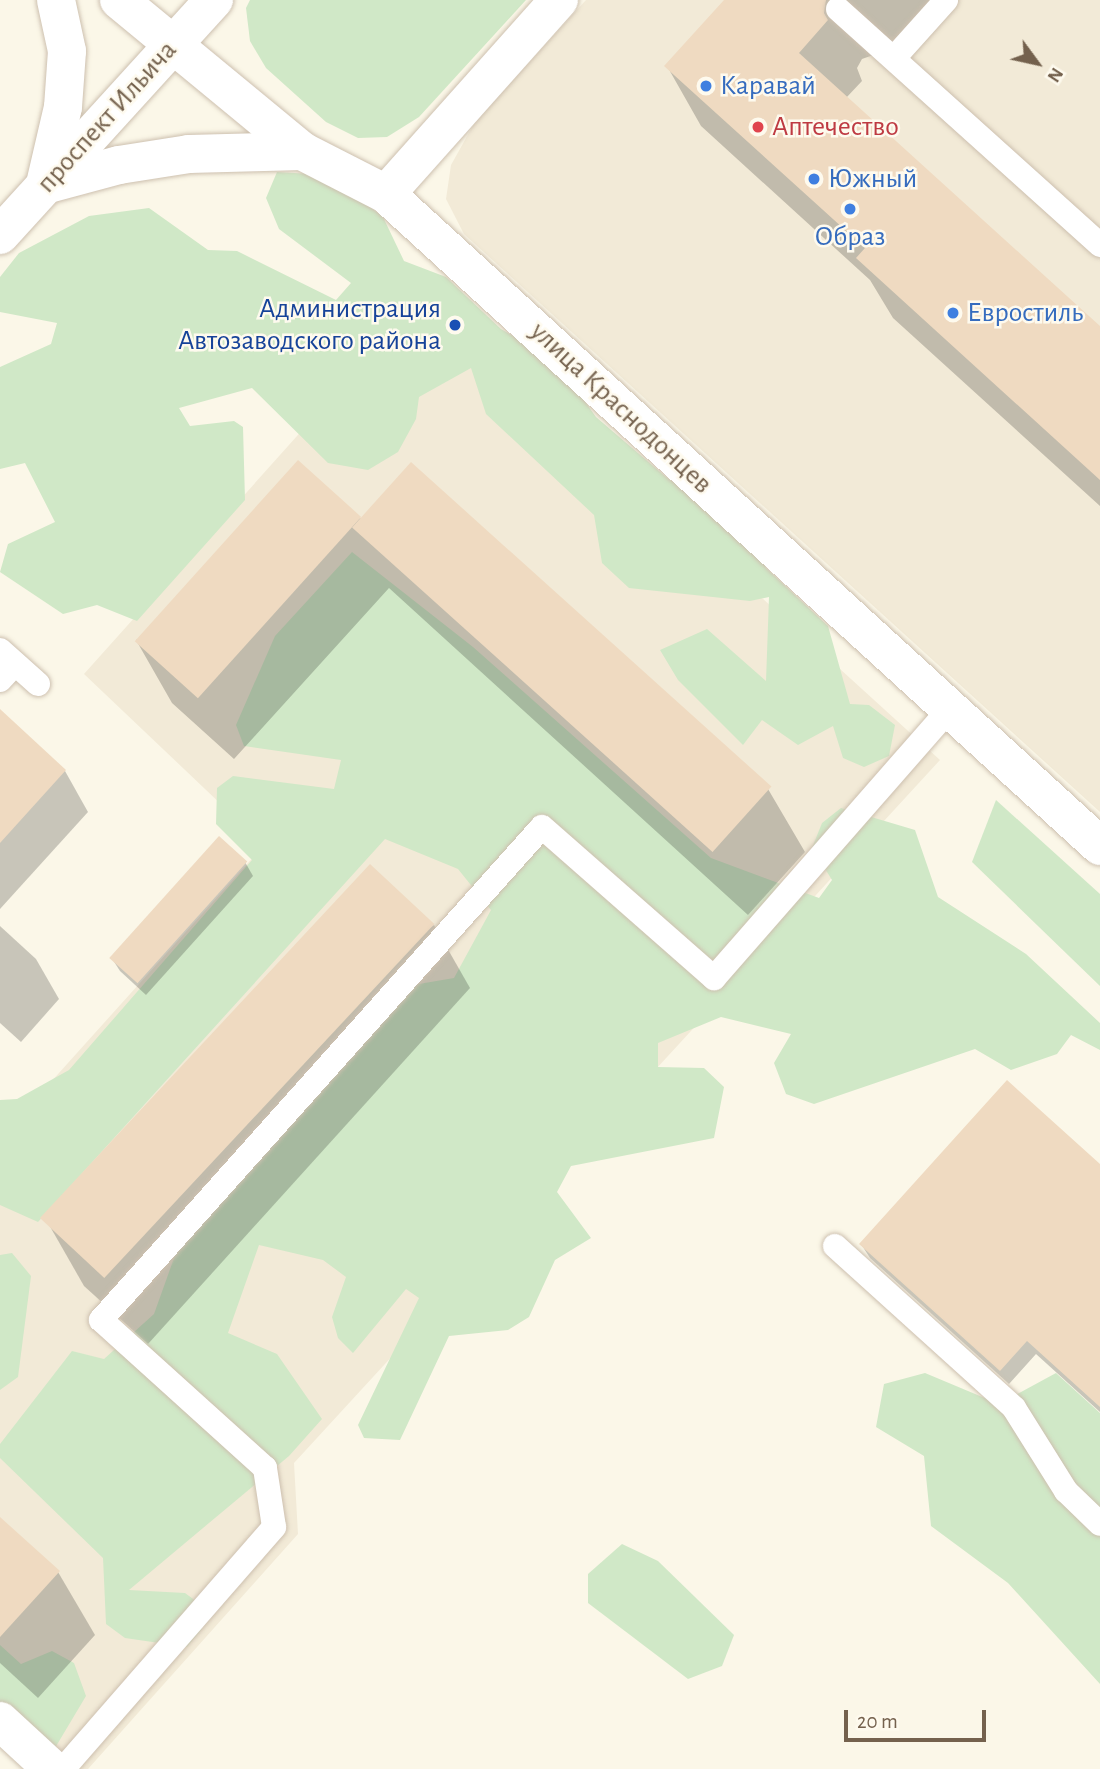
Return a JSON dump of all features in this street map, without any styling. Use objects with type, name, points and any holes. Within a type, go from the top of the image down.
[{"type":"main road","points":[[56,0],[68,51],[63,107],[45,185],[119,165],[189,154],[302,150]]},
{"type":"main road","name":"улица Краснодонцев","points":[[119,0],[302,150],[386,194],[1100,846]]},
{"type":"main road","name":"проспект Ильича","points":[[0,235],[214,0]]},
{"type":"main road","points":[[386,194],[559,0]]},
{"type":"main road","points":[[0,1721],[52,1769]]},
{"type":"lane","points":[[894,58],[946,0]]},
{"type":"lane","points":[[838,9],[1100,246]]},
{"type":"lane","points":[[5,665],[38,684]]},
{"type":"lane","points":[[63,1769],[274,1527],[265,1468],[101,1320],[541,827],[715,978],[949,710]]},
{"type":"lane","points":[[835,1246],[1014,1408],[1066,1491],[1100,1524]]},
{"type":"shaded area","points":[[586,0],[1100,0],[1100,812],[464,234],[446,199],[451,165],[475,122]]},
{"type":"shaded area","points":[[426,292],[940,760],[294,1463],[298,1534],[88,1769],[36,1769],[0,1736],[0,1129],[5,1133],[264,845],[84,674]]},
{"type":"green space","points":[[250,0],[526,0],[419,117],[387,137],[358,138],[326,122],[266,68],[250,41],[246,8]]},
{"type":"green space","points":[[277,172],[329,175],[383,217],[404,261],[446,277],[501,329],[556,361],[596,417],[666,477],[752,536],[766,568],[828,626],[850,704],[869,705],[895,725],[889,756],[864,767],[843,758],[833,726],[798,745],[762,720],[743,745],[678,680],[660,650],[707,629],[766,681],[769,597],[750,601],[629,588],[602,563],[594,515],[486,414],[471,368],[419,397],[416,419],[398,452],[368,470],[328,463],[252,388],[179,408],[190,426],[234,421],[243,427],[245,500],[137,621],[97,605],[63,614],[0,572],[8,544],[55,522],[25,463],[0,469],[0,367],[51,344],[57,323],[0,312],[0,277],[19,253],[89,216],[149,208],[208,250],[237,251],[336,300],[351,283],[279,229],[266,198]]},
{"type":"green space","points":[[352,552],[473,647],[711,858],[819,898],[832,880],[812,848],[822,823],[841,808],[915,830],[938,897],[1026,954],[1100,1023],[1100,1050],[1071,1035],[1057,1054],[1011,1070],[975,1049],[814,1104],[786,1094],[774,1063],[791,1034],[721,1017],[658,1043],[658,1067],[704,1068],[724,1087],[714,1138],[571,1166],[557,1192],[591,1238],[555,1260],[529,1317],[508,1330],[449,1336],[400,1440],[364,1438],[358,1425],[419,1298],[406,1289],[353,1353],[338,1338],[332,1317],[346,1277],[323,1260],[259,1245],[228,1333],[277,1354],[322,1419],[289,1456],[129,1590],[185,1593],[200,1604],[202,1629],[187,1647],[125,1638],[106,1624],[103,1558],[0,1458],[0,1444],[72,1351],[104,1359],[154,1314],[178,1247],[413,985],[454,978],[491,910],[458,869],[385,839],[38,1222],[0,1205],[0,1100],[17,1099],[69,1070],[252,860],[216,824],[217,788],[233,776],[334,789],[341,760],[244,746],[236,725],[275,636]]},
{"type":"green space","points":[[996,800],[1100,894],[1100,986],[972,862]]},
{"type":"green space","points":[[12,1253],[31,1276],[18,1377],[0,1390],[0,1255]]},
{"type":"green space","points":[[925,1373],[999,1404],[1056,1373],[1100,1413],[1100,1684],[1008,1583],[931,1526],[924,1456],[876,1427],[884,1384]]},
{"type":"green space","points":[[622,1544],[658,1561],[734,1635],[722,1666],[688,1679],[588,1603],[588,1574]]},
{"type":"green space","points":[[0,1645],[21,1664],[52,1651],[74,1663],[86,1696],[55,1748],[0,1717]]},
{"type":"building","points":[[724,0],[826,0],[824,13],[828,20],[799,53],[1100,326],[1100,480],[856,258],[865,248],[664,66]]},
{"type":"building","points":[[298,460],[361,517],[198,698],[135,641]]},
{"type":"building","points":[[411,462],[771,787],[713,852],[352,527]]},
{"type":"building","points":[[0,709],[66,770],[0,843]]},
{"type":"building","points":[[219,836],[247,861],[138,983],[109,958]]},
{"type":"building","points":[[370,864],[434,924],[104,1278],[40,1218]]},
{"type":"building","points":[[1007,1080],[1100,1164],[1100,1407],[1027,1341],[1000,1371],[859,1244]]},
{"type":"building","points":[[0,1517],[60,1571],[0,1637]]},
{"type":"place","name":"Каравай","points":[[706,86]]},
{"type":"place","name":"Аптечество","points":[[758,127]]},
{"type":"place","name":"Южный","points":[[814,179]]},
{"type":"place","name":"Образ","points":[[850,209]]},
{"type":"place","name":"Евростиль","points":[[953,313]]},
{"type":"place","name":"Администрация Автозаводского района","points":[[455,325]]}]
